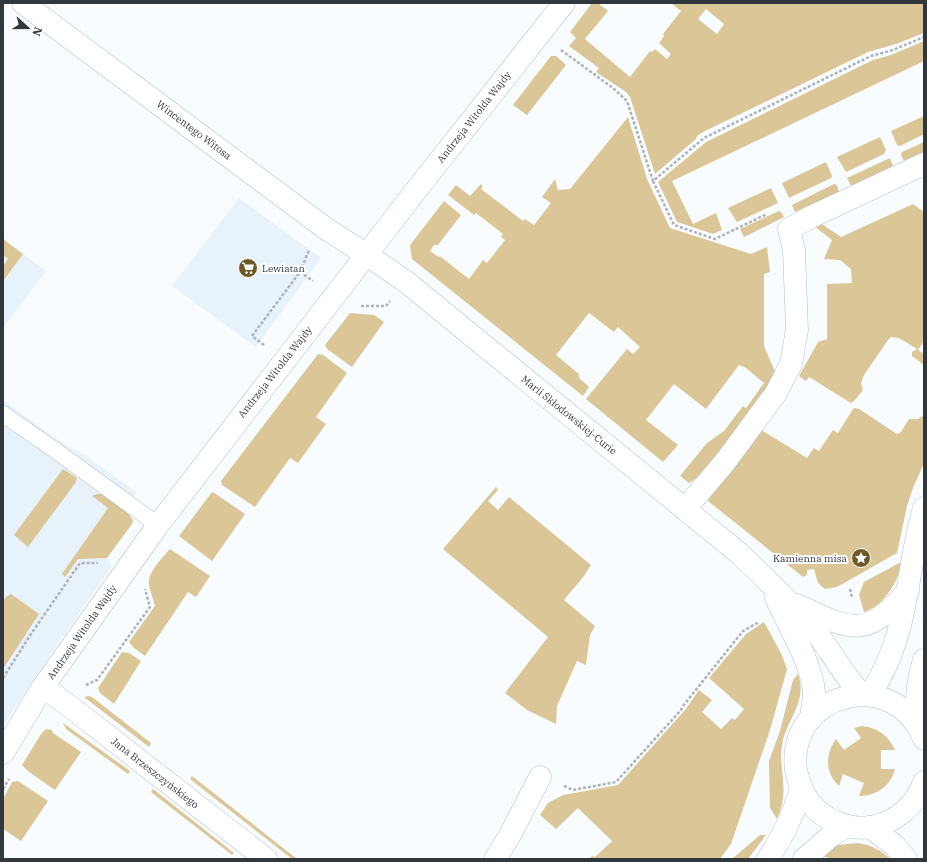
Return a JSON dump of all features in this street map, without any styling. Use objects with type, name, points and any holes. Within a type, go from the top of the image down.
[{"type":"street","name":"Wincentego Witosa","points":[[23,3],[325,228],[366,255]]},
{"type":"street","name":"Andrzeja Witolda Wajdy","points":[[3,753],[43,687],[158,525],[366,255],[564,3]]},
{"type":"street","points":[[685,509],[725,462],[767,406],[776,393],[791,364],[797,330],[794,250],[789,229],[813,216],[924,164]]},
{"type":"street","name":"Marii Skłodowskiej-Curie","points":[[366,255],[405,281],[740,554],[811,626],[830,650],[851,683],[866,695]]},
{"type":"street","points":[[866,695],[885,670],[902,622],[920,522],[924,508]]},
{"type":"street","name":"Marii Skłodowskiej-Curie","points":[[767,581],[805,660],[812,679],[814,691],[811,720]]},
{"type":"street","points":[[786,600],[836,622],[851,626],[860,626],[874,621],[886,614],[908,591]]},
{"type":"street","points":[[922,734],[917,697],[918,684],[924,660]]},
{"type":"street","name":"Jana Brzeszczyńskiego","points":[[43,687],[266,859]]},
{"type":"street","points":[[922,734],[911,717],[901,708],[889,701],[866,695],[848,697],[834,701],[821,709],[811,720],[800,738],[796,752],[797,773],[801,787],[810,803],[819,812],[835,822],[847,826],[870,827],[884,823],[898,816],[910,806],[922,788]]},
{"type":"street","points":[[495,859],[510,835],[540,777]]},
{"type":"street","points":[[768,859],[783,836],[791,820],[801,787]]},
{"type":"street","points":[[922,788],[924,818]]},
{"type":"street","points":[[804,859],[832,835],[847,826]]},
{"type":"street","points":[[870,827],[894,845],[906,859]]},
{"type":"lane","points":[[3,414],[158,525]]},
{"type":"path","points":[[653,181],[704,138],[871,56],[893,50],[924,37]]},
{"type":"path","points":[[559,49],[613,88],[627,101],[653,181],[674,225],[715,239],[773,211]]},
{"type":"path","points":[[355,306],[386,306],[395,295]]},
{"type":"path","points":[[85,686],[97,680],[150,607],[145,586]]},
{"type":"path","points":[[540,777],[573,790],[616,782],[681,710],[743,632],[751,628]]},
{"type":"shaded area","points":[[592,3],[598,3],[608,11],[585,39],[630,77],[650,51],[652,52],[655,49],[667,59],[671,54],[659,43],[664,36],[663,34],[681,11],[671,3],[924,3],[924,33],[896,44],[868,52],[703,132],[655,174],[630,97],[626,92],[596,72],[599,68],[569,46],[576,38],[570,32]],"holes":[[[706,9],[724,24],[717,34],[698,19]]]},
{"type":"shaded area","points":[[924,41],[924,61],[672,181],[693,224],[716,213],[722,230],[713,234],[677,222],[658,182],[706,142],[873,60],[891,55]]},
{"type":"shaded area","points":[[551,56],[556,56],[566,65],[527,115],[513,105]]},
{"type":"shaded area","points":[[924,116],[924,134],[900,146],[897,145],[891,131]]},
{"type":"shaded area","points":[[628,117],[647,179],[670,228],[751,254],[767,247],[770,272],[764,274],[764,346],[776,374],[738,431],[699,477],[689,483],[680,476],[707,443],[724,431],[743,406],[746,408],[764,383],[746,368],[739,365],[706,409],[674,384],[646,420],[678,445],[663,462],[586,399],[627,349],[633,354],[640,347],[618,327],[614,332],[589,313],[556,355],[579,374],[579,378],[589,387],[583,396],[412,259],[410,245],[444,201],[461,215],[438,245],[434,245],[430,251],[441,257],[469,279],[483,260],[487,263],[505,240],[501,237],[503,234],[476,213],[474,215],[448,195],[456,185],[470,196],[481,184],[483,186],[481,189],[523,221],[525,219],[534,225],[551,203],[542,197],[555,179],[558,190],[570,189]]},
{"type":"shaded area","points":[[880,137],[886,150],[884,154],[846,172],[837,157]]},
{"type":"shaded area","points":[[924,142],[924,152],[904,161],[901,155],[902,152]]},
{"type":"shaded area","points":[[890,158],[893,166],[851,186],[847,178]]},
{"type":"shaded area","points":[[826,162],[832,176],[831,178],[789,198],[782,183]]},
{"type":"shaded area","points":[[834,184],[837,185],[839,192],[795,212],[792,205]]},
{"type":"shaded area","points":[[771,188],[778,203],[737,222],[728,208]]},
{"type":"shaded area","points":[[239,198],[321,258],[256,347],[172,286]]},
{"type":"shaded area","points":[[913,204],[924,212],[924,341],[918,350],[924,354],[924,365],[912,356],[912,352],[917,349],[899,338],[891,337],[864,375],[861,383],[863,390],[851,403],[809,377],[806,381],[799,376],[818,342],[827,339],[827,284],[852,283],[851,269],[840,260],[824,259],[832,240],[814,226],[819,222],[841,237]]},
{"type":"shaded area","points":[[779,211],[784,217],[744,237],[740,229]]},
{"type":"shaded area","points":[[3,239],[46,271],[3,328]]},
{"type":"shaded area","points":[[3,239],[23,254],[3,281],[3,266],[8,259],[3,255]]},
{"type":"shaded area","points":[[350,313],[374,315],[384,322],[352,367],[327,349],[325,345]]},
{"type":"shaded area","points":[[318,354],[323,355],[347,373],[316,417],[326,424],[298,463],[290,458],[255,507],[222,485],[221,481]]},
{"type":"shaded area","points":[[3,400],[58,440],[89,458],[136,492],[107,558],[112,566],[56,646],[3,726]]},
{"type":"shaded area","points":[[855,408],[859,409],[897,434],[901,432],[909,419],[918,419],[924,415],[924,463],[907,506],[897,553],[837,587],[825,589],[818,583],[814,569],[807,570],[807,575],[803,577],[708,501],[761,430],[807,458],[814,448],[819,451],[833,430],[838,433]]},
{"type":"shaded area","points":[[63,469],[77,478],[76,482],[28,547],[14,535]]},
{"type":"shaded area","points":[[496,487],[498,490],[488,501],[498,510],[509,497],[591,565],[564,600],[595,626],[590,635],[586,665],[577,661],[557,706],[556,724],[527,710],[505,693],[548,637],[443,549]]},
{"type":"shaded area","points":[[212,492],[245,514],[212,561],[179,536]]},
{"type":"shaded area","points":[[102,494],[127,512],[133,520],[132,524],[107,558],[78,559],[65,577],[62,574],[108,508],[92,496]]},
{"type":"shaded area","points":[[170,549],[210,576],[196,597],[188,592],[145,656],[129,642],[155,606],[149,584],[150,575],[156,565]]},
{"type":"shaded area","points":[[903,561],[898,576],[890,591],[872,609],[864,612],[859,595],[864,582]]},
{"type":"shaded area","points":[[11,594],[39,614],[3,669],[3,601]]},
{"type":"shaded area","points":[[764,622],[781,653],[787,669],[770,730],[731,844],[720,859],[589,859],[592,856],[595,857],[612,841],[578,808],[556,829],[540,815],[548,803],[563,795],[618,785],[685,710],[699,690],[712,700],[702,712],[721,729],[732,718],[735,720],[744,709],[709,678],[746,634]]},
{"type":"shaded area","points":[[122,652],[129,653],[141,661],[114,704],[100,693],[98,688]]},
{"type":"shaded area","points":[[798,674],[800,694],[782,745],[781,758],[783,798],[777,819],[770,808],[769,761],[780,731],[793,680]]},
{"type":"shaded area","points":[[89,696],[151,743],[149,747],[84,697]]},
{"type":"shaded area","points":[[63,723],[130,771],[128,774],[66,729]]},
{"type":"shaded area","points":[[862,726],[873,728],[886,736],[895,750],[881,750],[881,769],[895,769],[890,780],[882,789],[865,796],[859,796],[864,783],[843,774],[839,786],[831,775],[828,757],[832,745],[836,739],[844,750],[861,738],[854,728]]},
{"type":"shaded area","points":[[46,729],[52,730],[53,733],[81,752],[55,790],[29,772],[22,765],[41,734]]},
{"type":"shaded area","points":[[192,776],[297,859],[292,859],[190,779]]},
{"type":"shaded area","points":[[18,781],[48,801],[21,841],[3,829],[3,799],[12,782]]},
{"type":"shaded area","points":[[153,789],[234,853],[232,855],[151,792]]},
{"type":"shaded area","points":[[760,835],[766,835],[748,859],[732,859]]},
{"type":"shaded area","points":[[858,843],[876,848],[890,859],[833,859],[822,856],[838,845]]},
{"type":"place","name":"Lewiatan","points":[[248,268]]},
{"type":"place","name":"Kamienna misa","points":[[861,558]]}]
